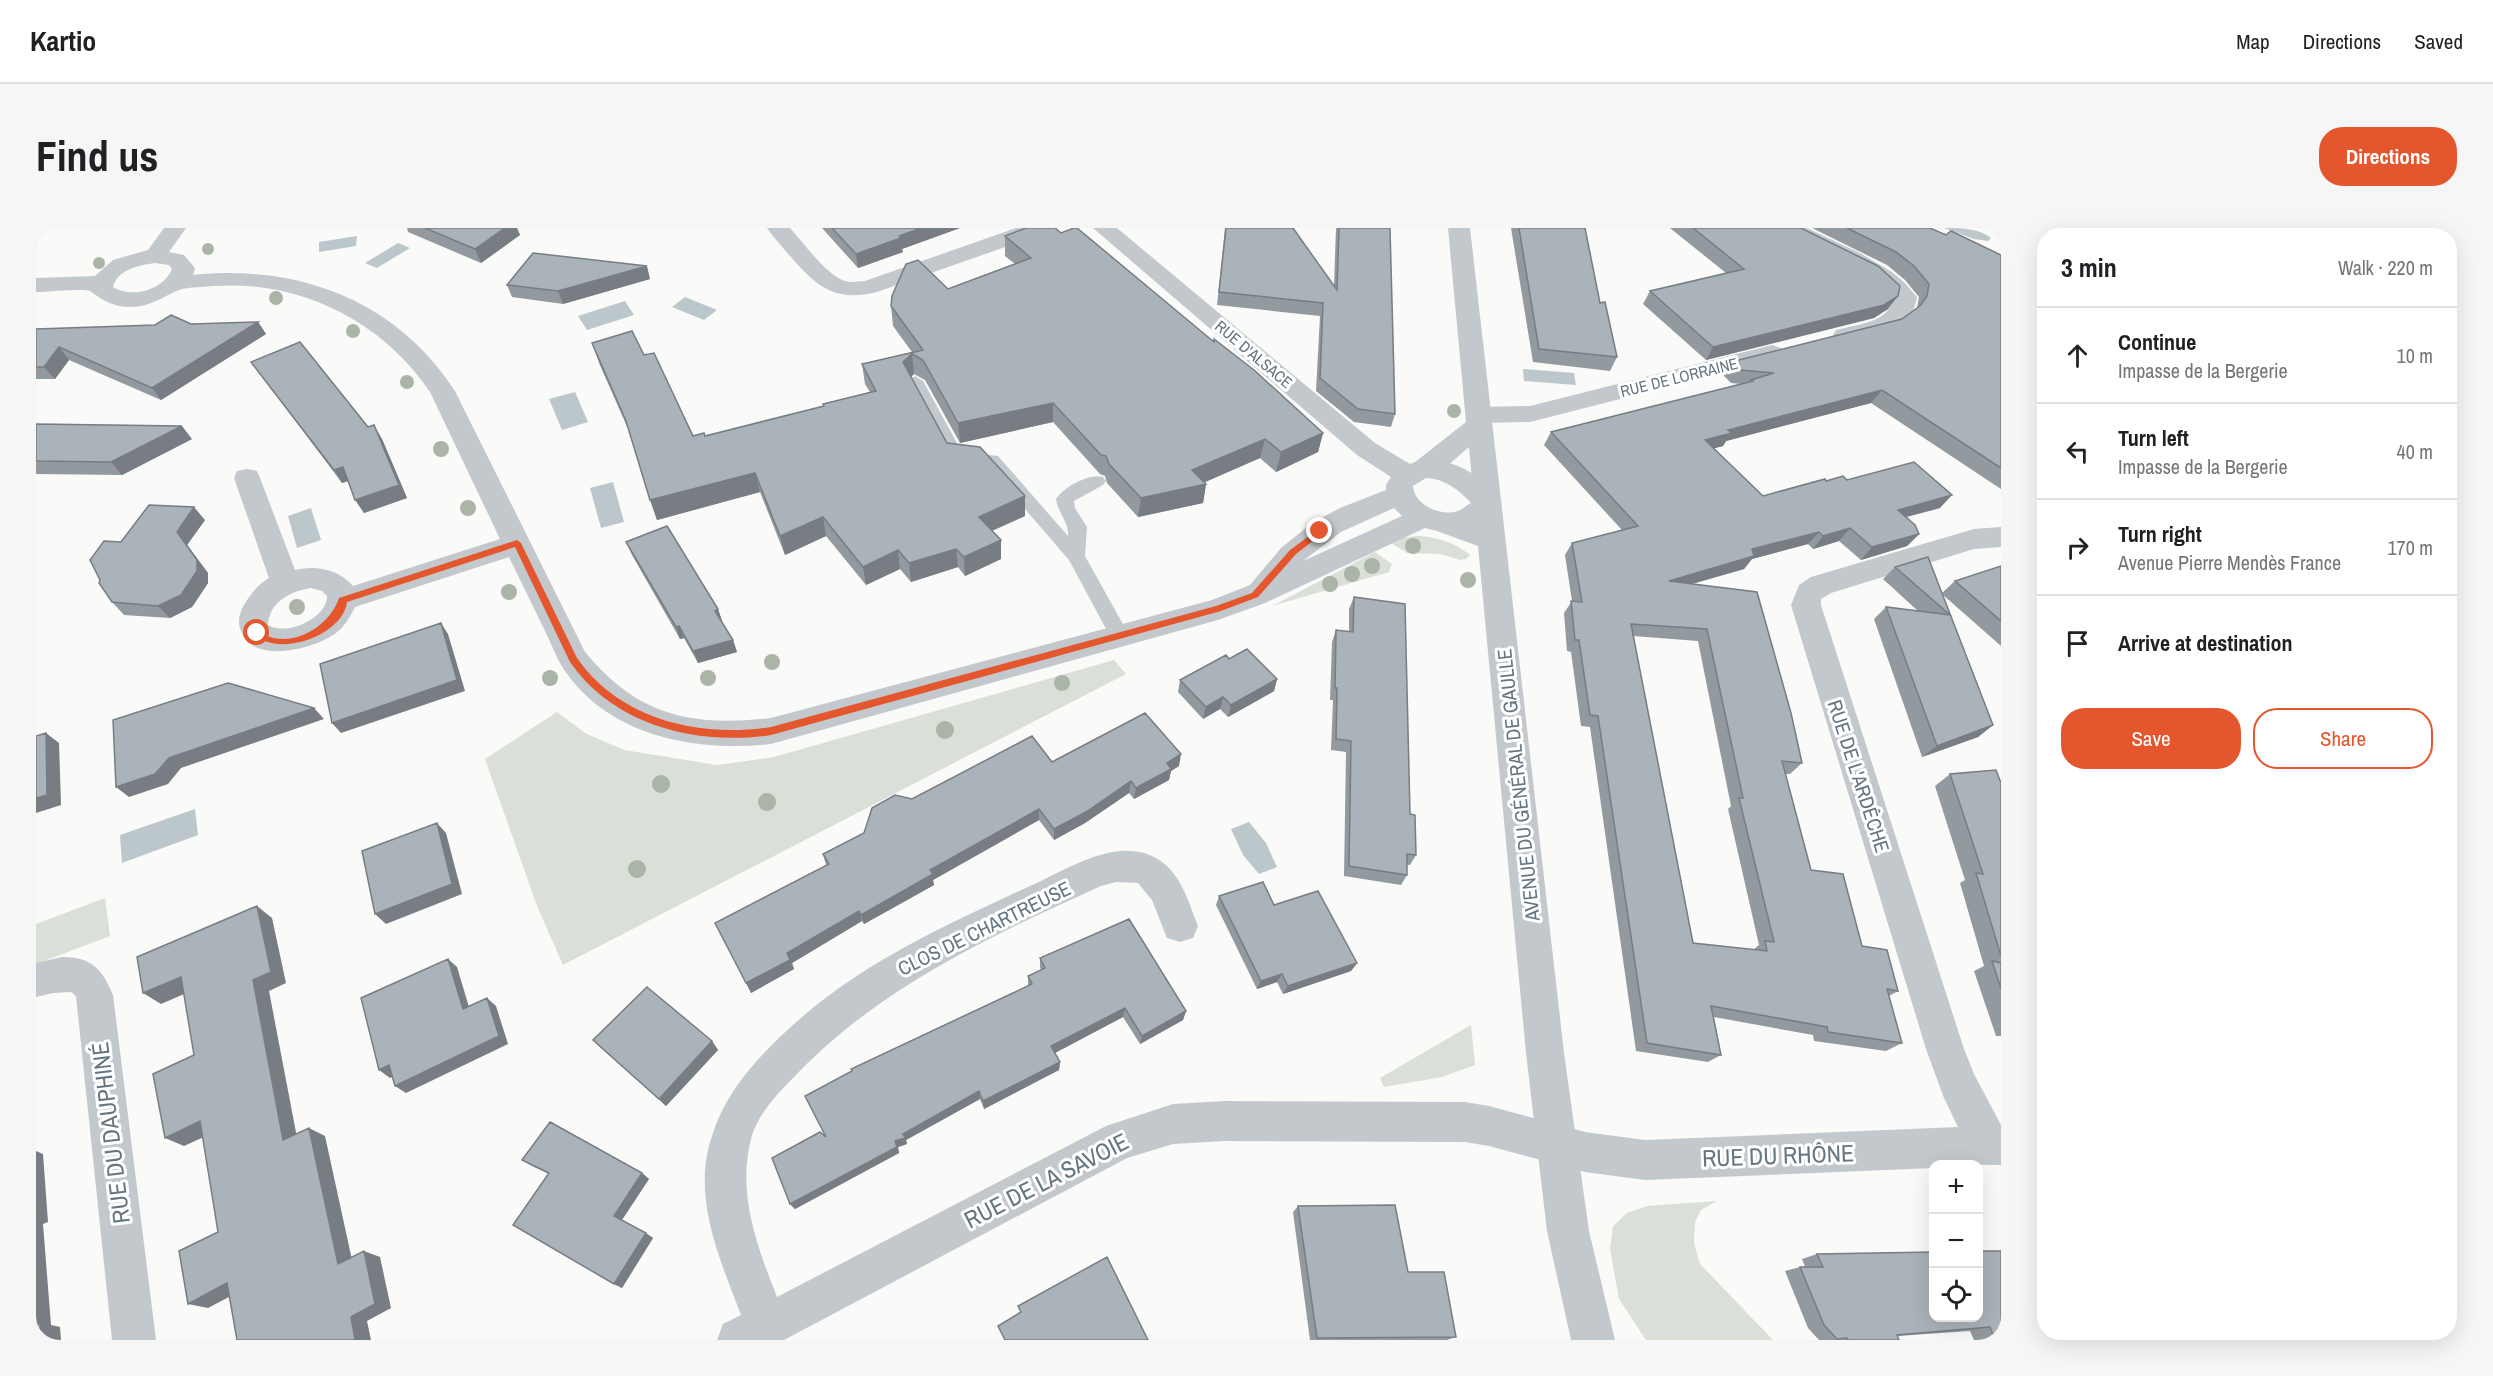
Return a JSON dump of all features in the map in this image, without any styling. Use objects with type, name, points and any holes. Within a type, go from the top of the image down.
[{"type":"street","points":[[154,256],[175,228]]},
{"type":"street","points":[[778,228],[828,282],[853,289],[869,287],[1037,228]]},
{"type":"street","name":"RUE D'ALSACE","points":[[1104,228],[1366,449],[1410,480]]},
{"type":"street","name":"AVENUE DU GÉNÉRAL DE GAULLE","points":[[1459,228],[1545,1053],[1574,1264],[1593,1340]]},
{"type":"street","points":[[1790,228],[1878,272],[1905,297],[1903,311],[1895,319],[1883,325],[1826,340]]},
{"type":"street","points":[[154,256],[176,259],[182,263],[183,276],[177,283],[154,296],[126,301],[106,296],[101,290],[102,283],[115,268],[141,258],[154,256]]},
{"type":"street","points":[[177,283],[249,279],[289,286],[347,306],[411,348],[432,375],[574,660],[584,675],[610,700],[656,723],[690,731],[726,735],[771,731],[1218,609],[1255,595],[1433,520],[1461,521],[1488,504],[1461,477],[1436,469],[1410,480],[1320,531],[1293,552],[1255,595]]},
{"type":"street","points":[[36,285],[102,283]]},
{"type":"street","name":"RUE DE LORRAINE","points":[[1480,420],[1530,414],[1792,348]]},
{"type":"street","points":[[1480,420],[1410,480],[1407,508],[1433,520],[1492,540]]},
{"type":"street","points":[[247,478],[286,584]]},
{"type":"street","name":"RUE DE L'ARDÊCHE","points":[[1995,1146],[1958,1084],[1945,1049],[1808,615],[1806,597],[1811,590],[1821,585],[1974,539],[2001,537]]},
{"type":"street","points":[[342,600],[517,543]]},
{"type":"street","points":[[311,578],[326,579],[338,585],[343,595],[342,607],[334,620],[303,638],[284,641],[268,640],[257,633],[252,623],[254,610],[263,598],[286,584],[311,578]]},
{"type":"street","name":"CLOS DE CHARTREUSE","points":[[753,1333],[725,1199],[725,1160],[731,1136],[751,1097],[791,1051],[865,989],[926,951],[1098,873],[1131,866],[1152,872],[1161,881],[1180,926]]},
{"type":"street","name":"RUE DU DAUPHINÉ","points":[[36,980],[75,974],[82,977],[92,987],[134,1340]]},
{"type":"street","name":"RUE DE LA SAVOIE","points":[[753,1333],[1120,1140],[1173,1124],[1225,1121],[1465,1122],[1557,1144]]},
{"type":"street","name":"RUE DU RHÔNE","points":[[1557,1144],[1585,1152],[1645,1160],[1995,1146]]},
{"type":"lane","points":[[915,381],[956,457],[993,460],[1076,556],[1119,635]]},
{"type":"lane","points":[[1076,556],[1078,527],[1066,509],[1065,499],[1071,493],[1097,481]]},
{"type":"shaded area","points":[[1944,228],[1975,230],[1991,238],[1988,241],[1974,239]]},
{"type":"shaded area","points":[[357,236],[356,246],[319,252],[319,242]]},
{"type":"shaded area","points":[[398,243],[410,248],[377,268],[365,263]]},
{"type":"shaded area","points":[[685,297],[717,310],[704,320],[672,307]]},
{"type":"shaded area","points":[[625,301],[634,315],[587,330],[578,316]]},
{"type":"shaded area","points":[[1523,369],[1574,373],[1576,385],[1524,381]]},
{"type":"shaded area","points":[[575,392],[588,422],[562,430],[549,399]]},
{"type":"shaded area","points":[[613,482],[624,522],[601,528],[590,488]]},
{"type":"shaded area","points":[[311,508],[321,540],[297,548],[288,516]]},
{"type":"shaded area","points":[[1417,536],[1445,541],[1470,555],[1460,560],[1441,554],[1407,553],[1391,543],[1402,538]]},
{"type":"shaded area","points":[[1375,552],[1392,564],[1389,572],[1272,606]]},
{"type":"shaded area","points":[[1114,660],[1126,674],[563,965],[537,906],[485,759],[557,712],[585,733],[624,750],[717,765],[774,757]]},
{"type":"shaded area","points":[[195,809],[198,835],[122,863],[120,835]]},
{"type":"shaded area","points":[[1249,822],[1266,843],[1277,867],[1259,874],[1243,855],[1231,829]]},
{"type":"shaded area","points":[[105,898],[110,936],[36,964],[36,924]]},
{"type":"shaded area","points":[[1471,1025],[1475,1065],[1442,1077],[1384,1087],[1380,1078]]},
{"type":"shaded area","points":[[1717,1201],[1701,1210],[1695,1222],[1694,1243],[1700,1264],[1773,1340],[1646,1340],[1619,1299],[1610,1249],[1613,1226],[1627,1213],[1647,1206]]},
{"type":"building","points":[[425,228],[505,228],[475,249]]},
{"type":"building","points":[[832,228],[921,228],[899,236],[901,238],[856,254]]},
{"type":"building","points":[[1026,228],[1055,228],[1061,233],[1077,228],[1214,342],[1214,339],[1254,370],[1323,433],[1281,452],[1265,439],[1192,470],[1206,484],[1141,498],[1109,464],[1106,456],[1101,455],[1053,403],[958,423],[923,360],[912,354],[903,362],[947,443],[980,447],[1025,496],[979,517],[1001,540],[964,557],[956,549],[909,563],[898,550],[863,567],[823,517],[780,536],[755,473],[650,500],[626,421],[592,343],[632,331],[644,355],[654,353],[693,436],[704,433],[705,436],[824,406],[823,404],[876,391],[862,364],[923,350],[891,306],[892,296],[906,264],[918,260],[948,289],[1031,258],[1005,236]]},
{"type":"building","points":[[1226,228],[1293,228],[1337,290],[1339,228],[1390,228],[1395,414],[1358,409],[1320,378],[1323,303],[1219,292]]},
{"type":"building","points":[[1519,228],[1585,228],[1600,303],[1605,302],[1617,357],[1539,349]]},
{"type":"building","points":[[1693,228],[1801,228],[1878,266],[1900,286],[1898,296],[1884,305],[1713,347],[1650,291],[1744,269]]},
{"type":"building","points":[[1847,228],[1930,228],[1946,235],[1951,231],[2001,255],[2001,468],[1882,390],[1728,430],[1732,433],[1705,440],[1763,496],[1825,479],[1826,481],[1843,476],[1847,480],[1914,462],[1952,495],[1898,510],[1915,525],[1919,534],[1872,547],[1850,528],[1823,536],[1819,532],[1752,549],[1754,556],[1669,581],[1757,592],[1791,713],[1802,763],[1782,761],[1811,870],[1843,874],[1862,946],[1887,950],[1898,991],[1887,989],[1902,1043],[1828,1032],[1827,1027],[1711,1006],[1721,1055],[1647,1043],[1598,716],[1590,715],[1579,640],[1575,640],[1571,601],[1582,602],[1572,543],[1638,526],[1551,432],[1753,381],[1751,380],[1774,373],[1740,370],[1731,362],[1902,319],[1921,305],[1927,296],[1929,284],[1914,266],[1896,252]],"holes":[[[1631,624],[1707,629],[1743,798],[1739,798],[1774,942],[1765,941],[1767,951],[1693,943]]]},
{"type":"building","points":[[533,253],[647,266],[558,291],[507,285]]},
{"type":"building","points":[[171,315],[191,324],[258,322],[152,388],[59,347],[44,367],[36,367],[36,329],[155,325]]},
{"type":"building","points":[[300,342],[368,427],[374,425],[399,485],[355,500],[343,467],[334,470],[251,362]]},
{"type":"building","points":[[36,424],[182,426],[111,462],[36,461]]},
{"type":"building","points":[[149,505],[194,507],[177,532],[197,560],[197,571],[181,595],[158,606],[112,602],[99,583],[100,580],[90,560],[104,541],[121,542]]},
{"type":"building","points":[[667,526],[718,609],[715,611],[733,640],[693,651],[679,626],[676,627],[626,542]]},
{"type":"building","points":[[1928,557],[1993,725],[1937,746],[1886,607],[1950,615],[1895,567]]},
{"type":"building","points":[[2001,566],[2001,621],[1955,581]]},
{"type":"building","points":[[1354,597],[1405,604],[1410,814],[1415,815],[1416,855],[1407,854],[1407,875],[1349,866],[1351,741],[1336,739],[1336,630],[1353,632]]},
{"type":"building","points":[[441,623],[457,680],[332,723],[320,664]]},
{"type":"building","points":[[1247,649],[1277,679],[1231,705],[1223,697],[1206,707],[1180,680],[1226,655],[1229,659]]},
{"type":"building","points":[[228,683],[314,708],[169,758],[155,774],[116,787],[113,720]]},
{"type":"building","points":[[1145,713],[1181,754],[1167,763],[1171,769],[1136,788],[1131,781],[1086,812],[1054,829],[1039,809],[930,870],[933,874],[861,915],[859,911],[787,953],[790,960],[746,983],[715,923],[829,864],[823,854],[864,833],[872,808],[895,795],[912,799],[1032,736],[1052,762]]},
{"type":"building","points":[[46,733],[47,795],[36,798],[36,736]]},
{"type":"building","points":[[1996,770],[2001,783],[2001,956],[1976,873],[1983,874],[1950,774]]},
{"type":"building","points":[[437,823],[452,884],[375,914],[362,851]]},
{"type":"building","points":[[1263,882],[1274,905],[1318,891],[1357,963],[1288,986],[1282,974],[1261,981],[1219,896]]},
{"type":"building","points":[[257,906],[271,972],[253,980],[283,1140],[309,1128],[338,1264],[364,1251],[375,1304],[351,1317],[355,1340],[237,1340],[227,1283],[188,1304],[179,1251],[218,1232],[200,1121],[165,1138],[153,1074],[194,1055],[181,977],[143,993],[137,957]]},
{"type":"building","points":[[1129,919],[1186,1011],[1142,1036],[1125,1008],[1051,1046],[1060,1062],[983,1101],[979,1091],[903,1134],[905,1138],[895,1141],[897,1147],[790,1204],[772,1158],[820,1132],[826,1137],[805,1096],[852,1071],[851,1069],[1032,984],[1028,976],[1045,968],[1040,958]]},
{"type":"building","points":[[448,959],[463,1009],[487,998],[499,1036],[395,1086],[389,1065],[379,1070],[361,998]]},
{"type":"building","points":[[1992,961],[2001,963],[2001,989]]},
{"type":"building","points":[[647,987],[712,1041],[659,1099],[593,1040]]},
{"type":"building","points":[[550,1122],[642,1173],[614,1216],[646,1233],[614,1284],[513,1225],[549,1173],[522,1160]]},
{"type":"building","points":[[1395,1205],[1408,1272],[1444,1272],[1456,1337],[1317,1338],[1298,1206]]},
{"type":"building","points":[[1983,1251],[2001,1251],[2001,1340],[1995,1340],[1990,1327],[1897,1335],[1899,1340],[1837,1339],[1824,1325],[1800,1267],[1823,1267],[1817,1254],[1929,1252],[1929,1322],[1983,1322]]},
{"type":"building","points":[[1107,1257],[1148,1340],[1005,1340],[998,1326],[1021,1312],[1018,1306]]},
{"type":"building","points":[[40,1323],[41,1340],[36,1340],[36,1325]]},
{"type":"route","points":[[257,633],[268,640],[284,641],[303,638],[334,620],[342,607],[342,600],[517,543],[574,660],[584,675],[610,700],[656,723],[672,728],[726,735],[749,734],[771,731],[1218,609],[1255,595],[1293,552],[1320,531]]}]
